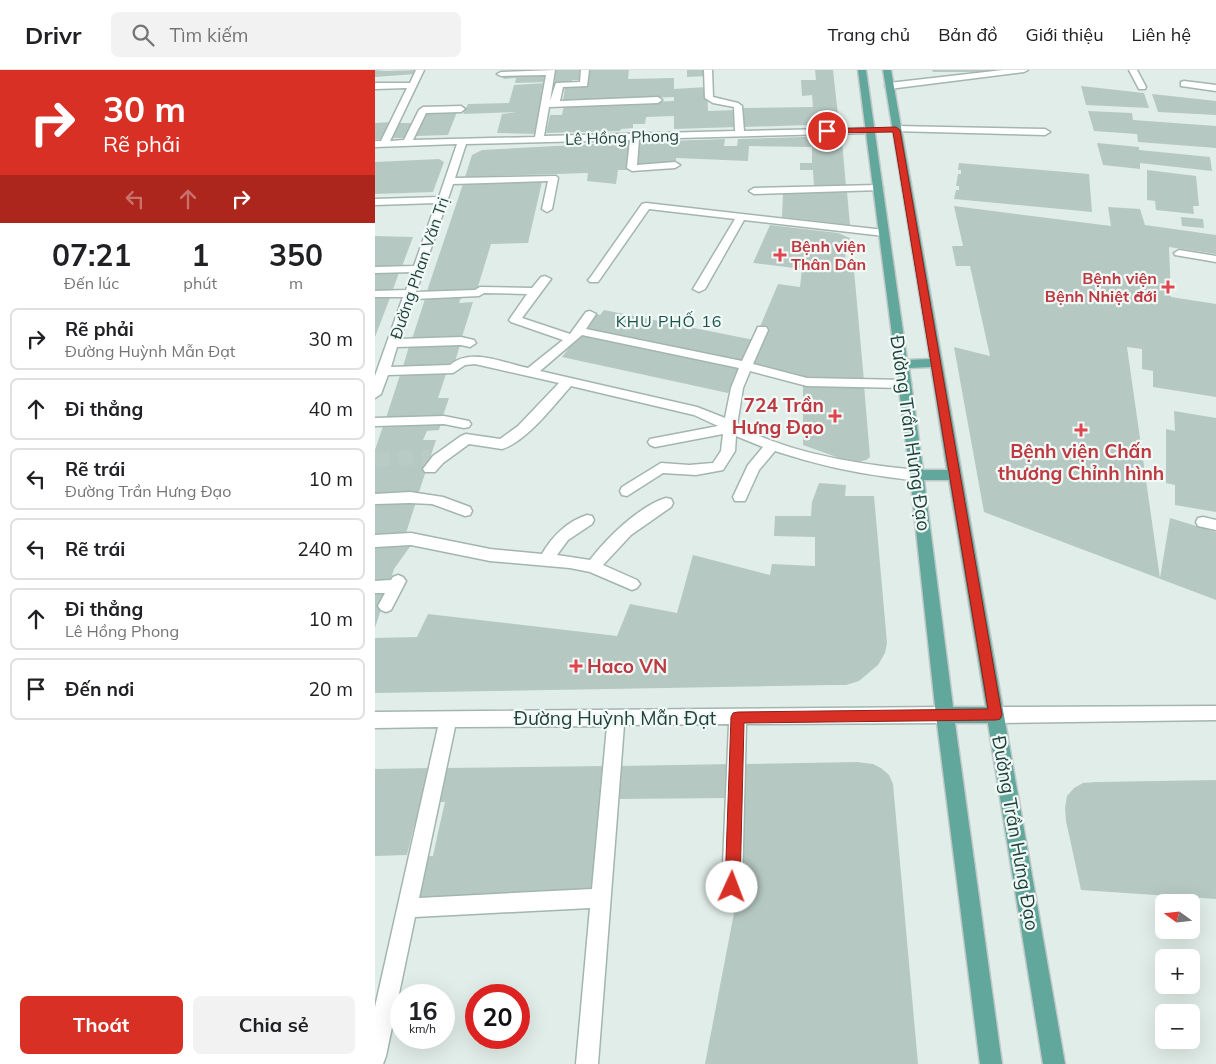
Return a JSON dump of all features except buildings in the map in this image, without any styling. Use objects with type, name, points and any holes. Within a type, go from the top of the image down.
[{"type":"main road","name":"Đường Trần Hưng Đạo","points":[[862,70],[883,130],[936,363],[1054,1064]]},
{"type":"main road","name":"Đường Trần Hưng Đạo","points":[[887,70],[889,86],[877,188],[917,475],[945,716],[991,1064]]},
{"type":"main road","points":[[902,364],[936,363]]},
{"type":"main road","points":[[917,475],[955,475]]},
{"type":"main road","points":[[945,716],[996,715]]},
{"type":"street","points":[[380,144],[420,70]]},
{"type":"street","points":[[539,139],[559,85],[584,84],[585,70]]},
{"type":"street","points":[[708,70],[709,98],[714,101],[738,106],[740,133]]},
{"type":"street","points":[[889,86],[1024,70]]},
{"type":"street","points":[[1133,70],[1142,87]]},
{"type":"street","points":[[501,74],[551,71],[545,83],[551,104]]},
{"type":"street","points":[[1184,84],[1216,88]]},
{"type":"street","points":[[375,86],[413,85]]},
{"type":"street","points":[[551,104],[658,100]]},
{"type":"street","points":[[407,143],[423,110],[461,109]]},
{"type":"street","name":"Lê Hồng Phong","points":[[380,144],[883,130],[1045,132]]},
{"type":"street","points":[[635,137],[632,168],[675,165]]},
{"type":"street","name":"Đường Phan Văn Trị","points":[[375,394],[381,367],[393,343],[463,142]]},
{"type":"street","points":[[449,182],[553,178],[547,209]]},
{"type":"street","points":[[754,192],[877,188]]},
{"type":"street","points":[[375,202],[443,200]]},
{"type":"street","points":[[594,280],[646,206],[883,233]]},
{"type":"street","points":[[699,289],[741,216]]},
{"type":"street","points":[[1179,253],[1216,258]]},
{"type":"street","points":[[375,270],[419,269]]},
{"type":"street","points":[[545,279],[515,320],[575,335],[746,366],[807,382],[905,384]]},
{"type":"street","points":[[375,294],[479,293],[480,290],[535,291]]},
{"type":"street","points":[[530,373],[575,335],[590,314]]},
{"type":"street","points":[[627,491],[661,468],[702,471],[718,467],[728,451],[735,393],[762,330]]},
{"type":"street","points":[[393,343],[461,341],[470,343]]},
{"type":"street","points":[[381,367],[453,369],[461,362],[469,360],[697,411],[723,422],[730,428],[773,445],[859,468],[917,475]]},
{"type":"street","points":[[434,461],[460,446],[466,439],[502,444],[523,429],[568,382]]},
{"type":"street","points":[[375,422],[444,420],[464,424]]},
{"type":"street","points":[[655,442],[730,428]]},
{"type":"street","points":[[740,497],[753,468],[773,445]]},
{"type":"street","points":[[375,499],[428,498],[454,505],[465,511]]},
{"type":"street","points":[[593,567],[622,533],[666,503]]},
{"type":"street","points":[[547,559],[561,538],[572,528],[587,520]]},
{"type":"street","points":[[375,541],[411,539],[490,555],[547,559],[593,567],[632,584]]},
{"type":"street","points":[[375,587],[397,584],[386,606]]},
{"type":"street","points":[[996,715],[1216,713]]},
{"type":"street","name":"Đường Huỳnh Mẫn Đạt","points":[[375,720],[945,716]]},
{"type":"street","points":[[732,887],[738,717]]},
{"type":"street","points":[[587,1064],[616,718]]},
{"type":"street","points":[[375,1056],[448,719]]},
{"type":"street","points":[[407,908],[600,898]]},
{"type":"tunnel","points":[[375,460],[431,457]]},
{"type":"place","name":"Bệnh viện Thân Dân","points":[[780,255]]},
{"type":"place","name":"Bệnh viện Bệnh Nhiệt đới","points":[[1168,287]]},
{"type":"place","name":"724 Trần Hưng Đạo","points":[[835,416]]},
{"type":"place","name":"Bệnh viện Chấn thương Chỉnh hình","points":[[1081,430]]},
{"type":"place","name":"Haco VN","points":[[576,666]]},
{"type":"district","name":"KHU PHỐ 16","points":[[669,321]]},
{"type":"route","points":[[732,887],[738,717],[996,715],[896,130],[827,131]]}]
